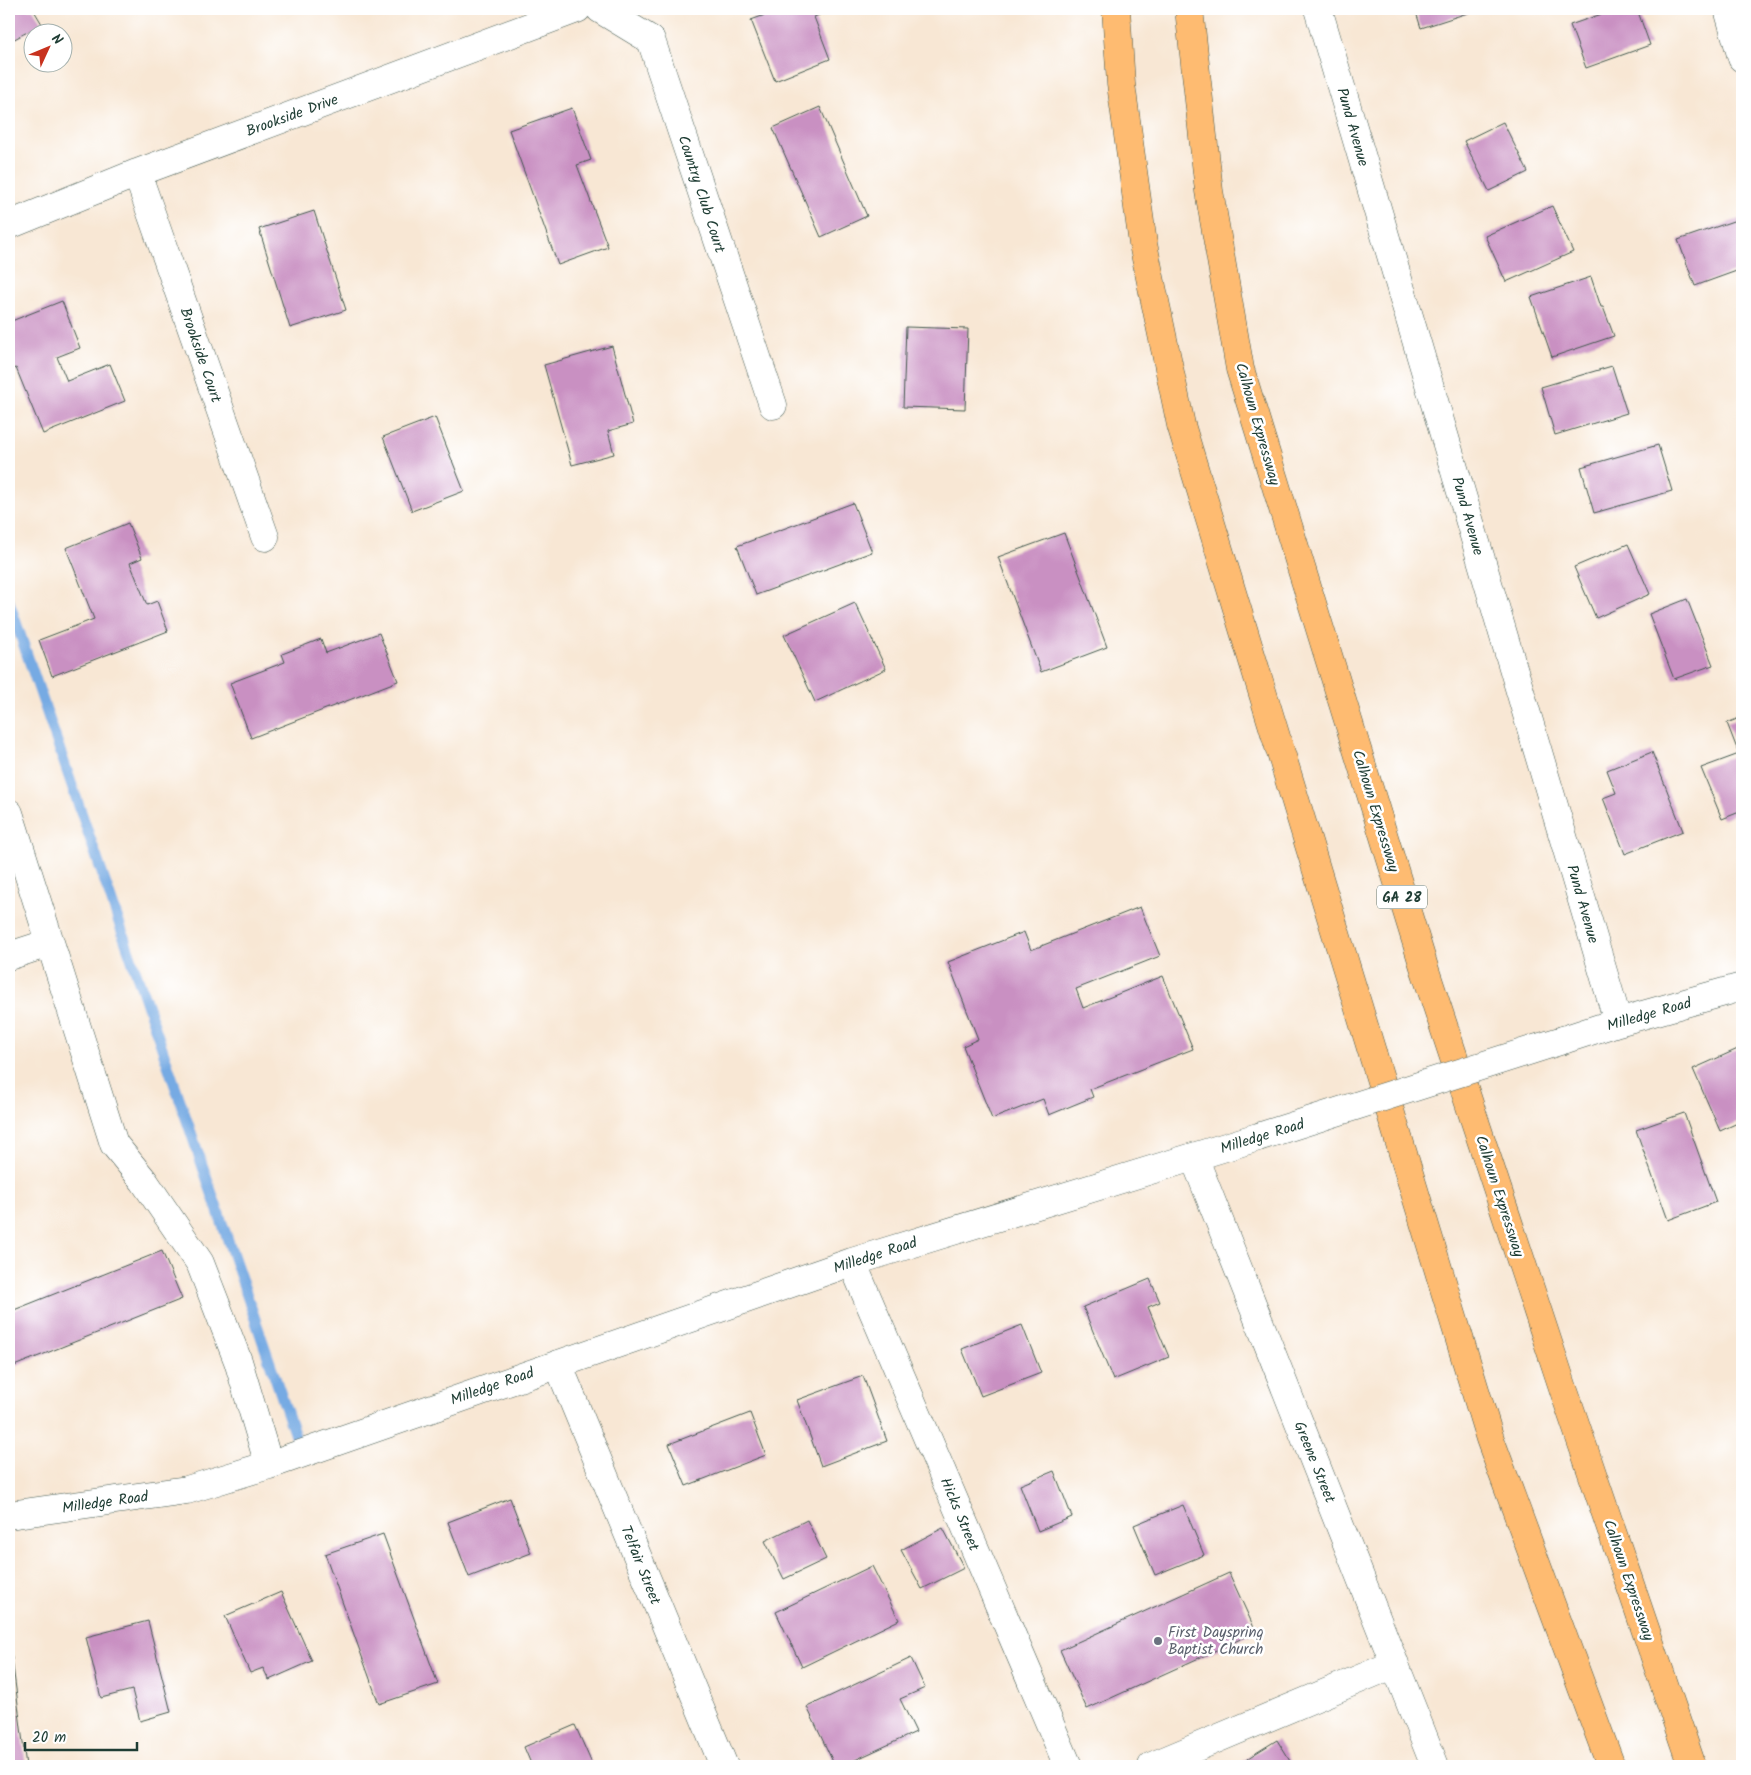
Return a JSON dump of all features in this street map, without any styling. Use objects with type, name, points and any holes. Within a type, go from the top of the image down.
[{"type":"highway","points":[[1116,9],[1121,84],[1143,244],[1181,425],[1490,1439],[1611,1766]]},
{"type":"highway","name":"Calhoun Expressway","points":[[1189,9],[1209,191],[1240,369],[1424,967],[1564,1391],[1692,1766]]},
{"type":"street","name":"Brookside Drive","points":[[9,225],[137,173],[577,9]]},
{"type":"street","name":"Country Club Court","points":[[600,9],[651,40],[773,405]]},
{"type":"street","name":"Pund Avenue","points":[[1318,9],[1618,1022]]},
{"type":"street","points":[[1728,9],[1742,58]]},
{"type":"street","name":"Brookside Court","points":[[137,173],[265,537]]},
{"type":"street","points":[[9,813],[114,1144],[144,1180],[200,1263],[238,1361],[269,1465]]},
{"type":"street","points":[[9,956],[49,943]]},
{"type":"street","name":"Milledge Road","points":[[9,1515],[187,1490],[269,1465],[852,1262],[1258,1137],[1618,1022],[1742,987]]},
{"type":"street","name":"Greene Street","points":[[1194,1157],[1436,1766]]},
{"type":"street","name":"Hicks Street","points":[[852,1262],[1068,1766]]},
{"type":"street","name":"Telfair Street","points":[[558,1364],[724,1766]]},
{"type":"street","points":[[1152,1766],[1395,1664]]},
{"type":"building","points":[[9,9],[33,9],[41,22],[22,22],[22,35],[9,42]]},
{"type":"building","points":[[776,9],[826,9],[827,12],[814,17],[830,59],[775,81],[751,20],[776,11]]},
{"type":"building","points":[[1415,9],[1480,9],[1421,28]]},
{"type":"building","points":[[1616,9],[1637,9],[1650,45],[1586,68],[1570,25]]},
{"type":"building","points":[[820,107],[867,216],[821,237],[773,128]]},
{"type":"building","points":[[572,108],[591,160],[577,165],[608,247],[558,265],[509,130]]},
{"type":"building","points":[[1503,122],[1528,172],[1489,191],[1464,141]]},
{"type":"building","points":[[1552,206],[1573,252],[1506,282],[1485,236]]},
{"type":"building","points":[[314,211],[346,310],[290,328],[259,229]]},
{"type":"building","points":[[1742,218],[1742,269],[1695,286],[1678,240]]},
{"type":"building","points":[[1591,277],[1601,307],[1603,307],[1614,336],[1552,357],[1531,297]]},
{"type":"building","points":[[62,301],[80,348],[57,357],[67,381],[110,364],[125,401],[43,434],[16,368],[9,371],[9,322]]},
{"type":"building","points":[[906,327],[968,329],[965,409],[903,407]]},
{"type":"building","points":[[612,346],[633,424],[608,431],[614,454],[572,465],[544,365]]},
{"type":"building","points":[[1612,366],[1627,413],[1555,435],[1541,387]]},
{"type":"building","points":[[435,417],[464,491],[412,511],[383,437]]},
{"type":"building","points":[[1658,445],[1672,491],[1594,513],[1581,467]]},
{"type":"building","points":[[853,503],[872,552],[756,595],[737,546]]},
{"type":"building","points":[[128,523],[142,558],[130,563],[147,605],[157,601],[168,631],[52,676],[39,640],[94,619],[66,548]]},
{"type":"building","points":[[1064,533],[1107,647],[1041,672],[998,557]]},
{"type":"building","points":[[1628,544],[1650,594],[1596,618],[1574,567]]},
{"type":"building","points":[[1687,599],[1713,665],[1674,679],[1649,614]]},
{"type":"building","points":[[855,603],[886,669],[815,702],[784,635]]},
{"type":"building","points":[[379,633],[398,681],[251,738],[230,683],[285,662],[282,654],[321,639],[326,653]]},
{"type":"building","points":[[1742,717],[1742,811],[1722,819],[1701,768],[1739,754],[1727,723]]},
{"type":"building","points":[[1652,752],[1683,831],[1625,854],[1603,798],[1616,793],[1607,770]]},
{"type":"building","points":[[1140,907],[1160,956],[1076,989],[1083,1008],[1163,976],[1193,1049],[1090,1089],[1093,1097],[1049,1115],[1043,1099],[992,1119],[963,1046],[978,1039],[948,962],[1024,932],[1031,950]]},
{"type":"building","points":[[1740,1048],[1742,1053],[1742,1121],[1720,1131],[1693,1069]]},
{"type":"building","points":[[1684,1113],[1716,1202],[1668,1220],[1636,1130]]},
{"type":"building","points":[[162,1251],[182,1299],[9,1368],[9,1312]]},
{"type":"building","points":[[1150,1279],[1160,1302],[1148,1307],[1169,1357],[1113,1380],[1083,1307]]},
{"type":"building","points":[[1022,1325],[1041,1373],[981,1396],[962,1349]]},
{"type":"building","points":[[863,1376],[887,1441],[821,1466],[797,1400]]},
{"type":"building","points":[[750,1413],[766,1455],[686,1486],[669,1444]]},
{"type":"building","points":[[1054,1471],[1072,1517],[1038,1531],[1020,1485]]},
{"type":"building","points":[[510,1498],[531,1553],[469,1577],[448,1522]]},
{"type":"building","points":[[1183,1505],[1204,1555],[1155,1575],[1134,1525]]},
{"type":"building","points":[[807,1520],[826,1559],[784,1579],[765,1541]]},
{"type":"building","points":[[943,1528],[964,1568],[922,1589],[901,1550]]},
{"type":"building","points":[[383,1534],[438,1684],[379,1704],[325,1554]]},
{"type":"building","points":[[872,1566],[899,1620],[802,1667],[776,1612]]},
{"type":"building","name":"First Dayspring Baptist Church","points":[[1229,1573],[1256,1632],[1087,1709],[1060,1650]]},
{"type":"building","points":[[281,1592],[312,1661],[269,1680],[263,1668],[250,1673],[225,1616]]},
{"type":"building","points":[[148,1621],[171,1712],[140,1721],[132,1690],[101,1698],[86,1637]]},
{"type":"building","points":[[10,1643],[26,1766],[9,1766]]},
{"type":"building","points":[[911,1658],[925,1688],[900,1699],[916,1732],[842,1766],[835,1766],[807,1707]]},
{"type":"building","points":[[575,1725],[593,1766],[532,1766],[524,1747]]},
{"type":"building","points":[[1277,1740],[1293,1766],[1235,1766]]},
{"type":"waterway","points":[[9,602],[301,1453]]},
{"type":"place","name":"First Dayspring Baptist Church","points":[[1158,1641]]}]
